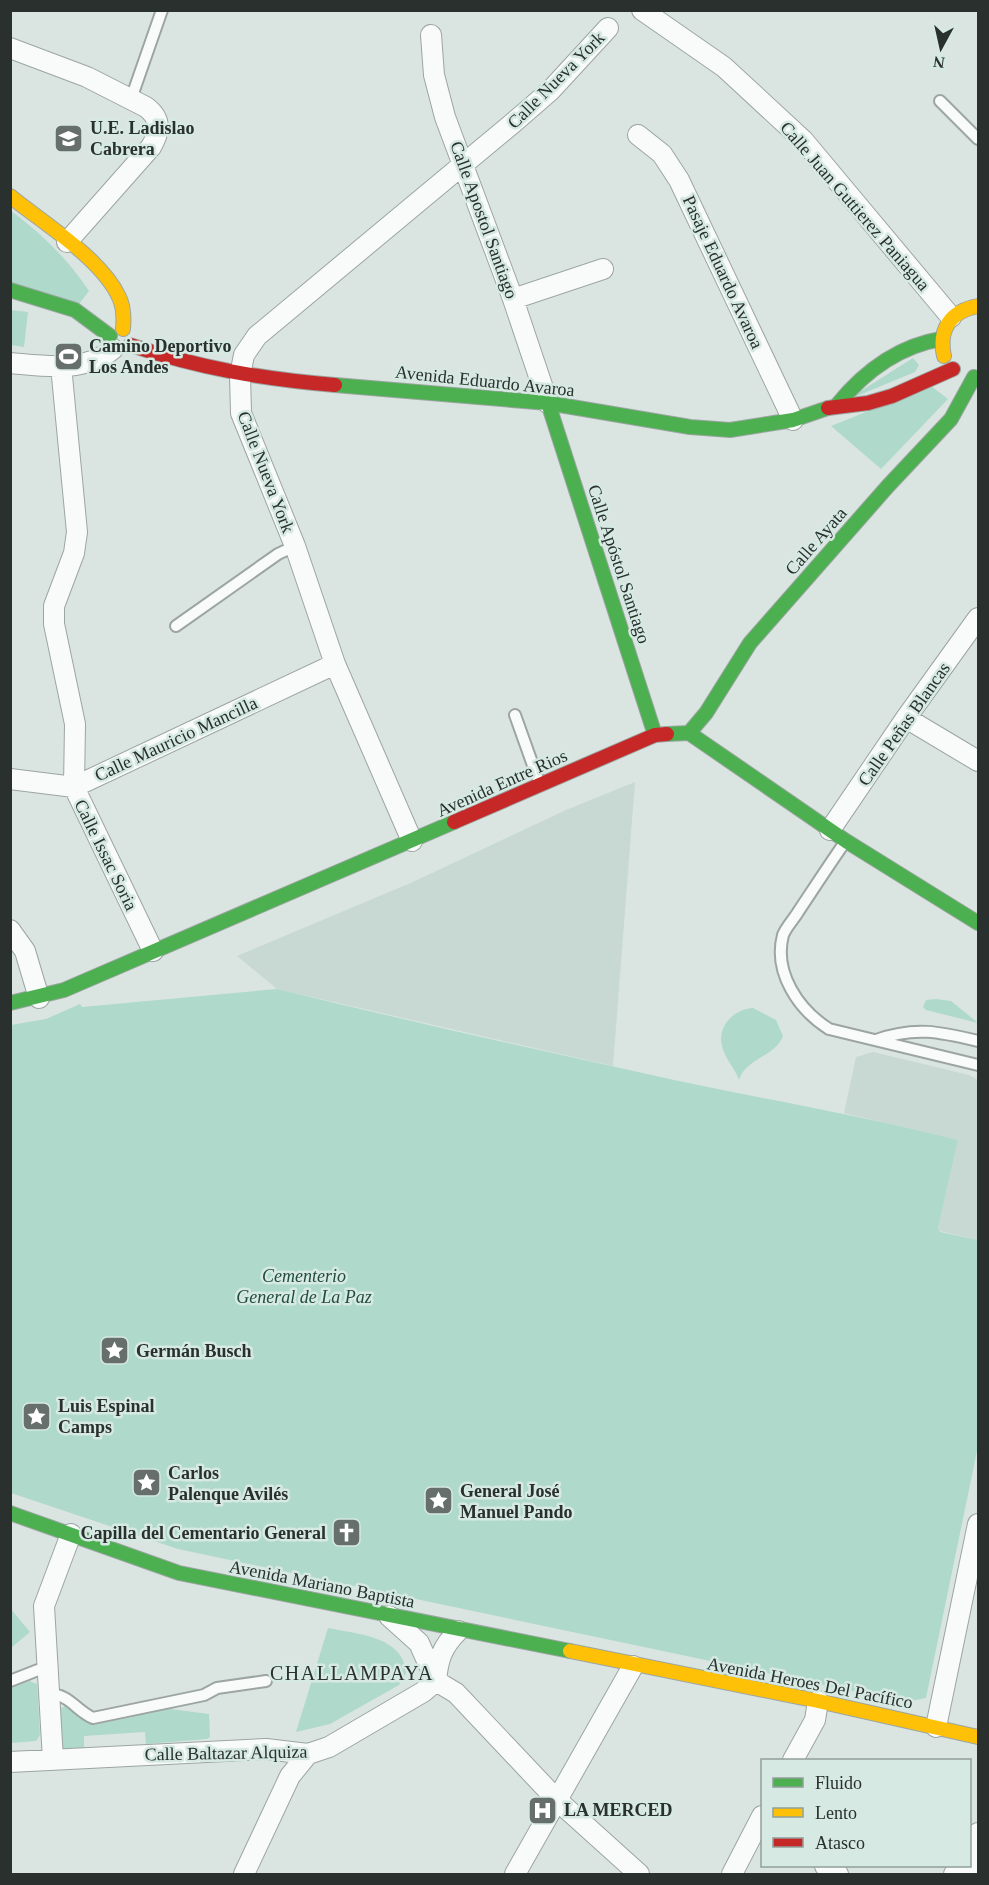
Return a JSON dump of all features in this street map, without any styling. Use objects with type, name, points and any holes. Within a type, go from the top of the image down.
[{"type":"main road","points":[[10,196],[66,242],[116,291],[123,311],[123,329],[131,336],[118,343]]},
{"type":"main road","name":"Avenida Eduardo Avaroa","points":[[10,290],[75,310],[118,343],[182,362],[240,375],[548,403],[690,427],[758,428],[793,420],[837,405],[868,403],[892,396],[953,369]]},
{"type":"main road","points":[[976,377],[953,369],[945,358],[941,339],[951,317],[963,309],[978,305]]},
{"type":"main road","points":[[837,405],[851,386],[881,365],[916,344],[941,339]]},
{"type":"main road","name":"Calle Ayata","points":[[689,733],[706,713],[750,643],[888,486],[951,419],[976,377]]},
{"type":"main road","name":"Calle Apóstol Santiago","points":[[548,403],[656,735]]},
{"type":"main road","points":[[689,733],[838,835],[978,923]]},
{"type":"main road","name":"Avenida Entre Rios","points":[[10,1003],[39,998],[153,951],[656,735],[689,733]]},
{"type":"main road","name":"Avenida Mariano Baptista","points":[[10,1513],[179,1573],[633,1666]]},
{"type":"main road","name":"Avenida Heroes Del Pacífico","points":[[633,1666],[818,1701],[978,1737]]},
{"type":"street","name":"Calle Juan Guttierez Paniagua","points":[[642,10],[724,67],[803,140],[951,317]]},
{"type":"street","name":"Calle Nueva York","points":[[412,841],[335,664],[295,546],[241,413],[240,375],[244,355],[257,336],[550,91],[608,28]]},
{"type":"street","name":"Calle Apostol Santiago","points":[[431,35],[434,75],[445,117],[513,299],[548,403]]},
{"type":"street","points":[[10,48],[87,77],[131,99],[155,114],[158,121],[156,138],[66,242]]},
{"type":"street","name":"Pasaje Eduardo Avaroa","points":[[638,135],[662,154],[679,180],[793,420]]},
{"type":"street","points":[[513,299],[603,268]]},
{"type":"street","points":[[10,363],[61,366],[91,363],[118,343]]},
{"type":"street","name":"Calle Issac Soria","points":[[61,366],[77,532],[74,553],[54,606],[54,624],[75,724],[74,787],[153,951]]},
{"type":"street","name":"Calle Peñas Blancas","points":[[838,835],[906,718],[978,618]]},
{"type":"street","name":"Calle Mauricio Mancilla","points":[[10,779],[74,787],[335,664]]},
{"type":"street","points":[[906,718],[978,761]]},
{"type":"street","points":[[10,930],[25,951],[39,998]]},
{"type":"street","points":[[936,1727],[978,1524]]},
{"type":"street","points":[[53,1760],[44,1606],[70,1534]]},
{"type":"street","points":[[386,1614],[419,1643],[436,1682],[456,1693],[558,1801],[639,1875]]},
{"type":"street","points":[[436,1682],[438,1658],[445,1644],[458,1630]]},
{"type":"street","points":[[515,1875],[633,1666]]},
{"type":"street","name":"Calle Baltazar Alquiza","points":[[10,1762],[266,1749],[308,1754],[329,1747],[436,1682]]},
{"type":"street","points":[[794,1759],[815,1720],[818,1701]]},
{"type":"street","points":[[244,1875],[290,1776],[308,1754]]},
{"type":"street","points":[[732,1875],[761,1821]]},
{"type":"lane","points":[[131,99],[162,10]]},
{"type":"lane","points":[[940,101],[978,139]]},
{"type":"lane","points":[[176,626],[278,554],[295,546]]},
{"type":"lane","points":[[515,715],[540,785]]},
{"type":"lane","points":[[838,835],[784,934],[782,957],[785,977],[796,999],[814,1019],[829,1029],[978,1065]]},
{"type":"lane","points":[[876,1040],[900,1032],[925,1030],[978,1041]]},
{"type":"lane","points":[[10,1681],[38,1670],[46,1670]]},
{"type":"lane","points":[[48,1694],[68,1698],[93,1718],[204,1695],[217,1688],[266,1681]]},
{"type":"shaded area","points":[[635,782],[613,1066],[277,989],[237,956],[413,882],[566,810]]},
{"type":"shaded area","points":[[873,1052],[969,1075],[978,1080],[978,1240],[940,1231],[938,1228],[958,1140],[844,1113],[856,1057]]},
{"type":"green space","points":[[10,210],[53,247],[81,279],[89,291],[79,304],[11,286]]},
{"type":"green space","points":[[11,310],[28,312],[24,347],[11,345]]},
{"type":"green space","points":[[913,358],[919,365],[915,372],[845,401]]},
{"type":"green space","points":[[931,386],[948,399],[881,469],[831,426]]},
{"type":"green space","name":"Cementerio General de La Paz","points":[[277,989],[574,1058],[958,1140],[938,1228],[940,1232],[978,1240],[978,1446],[926,1698],[905,1702],[178,1549],[11,1493],[11,1025],[46,1019],[80,1004],[82,1007]]},
{"type":"green space","points":[[926,1000],[951,1001],[978,1023],[926,1010],[923,1007]]},
{"type":"green space","points":[[753,1008],[776,1020],[783,1036],[774,1049],[748,1067],[739,1080],[723,1051],[722,1032],[728,1020],[734,1015]]},
{"type":"green space","points":[[10,1608],[30,1632],[11,1648],[10,1648]]},
{"type":"green space","points":[[328,1628],[364,1635],[388,1644],[397,1651],[406,1673],[399,1685],[330,1724],[296,1732]]},
{"type":"green space","points":[[29,1681],[37,1684],[40,1735],[36,1741],[11,1743],[11,1688]]},
{"type":"green space","points":[[66,1706],[76,1709],[87,1720],[99,1723],[163,1708],[209,1714],[210,1737],[146,1744],[145,1732],[84,1736],[84,1749],[62,1749],[58,1709]]},
{"type":"traffic: fast","points":[[10,290],[75,310],[110,336]]},
{"type":"traffic: fast","points":[[837,405],[847,393],[883,362],[926,342],[941,339]]},
{"type":"traffic: fast","points":[[689,733],[706,713],[750,643],[888,486],[951,419],[974,377]]},
{"type":"traffic: fast","points":[[335,385],[548,403],[690,427],[730,430],[793,420],[828,408]]},
{"type":"traffic: fast","points":[[548,403],[655,735]]},
{"type":"traffic: fast","points":[[667,734],[689,733],[846,841],[978,923]]},
{"type":"traffic: fast","points":[[10,1003],[64,990],[454,822]]},
{"type":"traffic: fast","points":[[10,1513],[179,1573],[570,1651]]},
{"type":"traffic: slow","points":[[10,196],[70,242],[111,283],[121,301],[123,329]]},
{"type":"traffic: slow","points":[[944,356],[943,338],[949,323],[960,312],[978,306]]},
{"type":"traffic: slow","points":[[570,1651],[818,1701],[978,1737]]},
{"type":"traffic: jam","points":[[130,345],[181,360],[231,371],[335,385]]},
{"type":"traffic: jam","points":[[828,408],[868,403],[892,396],[953,369]]},
{"type":"traffic: jam","points":[[454,822],[655,735],[667,734]]},
{"type":"place","name":"U.E. Ladislao Cabrera","points":[[69,138]]},
{"type":"place","name":"Camino Deportivo Los Andes","points":[[68,356]]},
{"type":"place","name":"Germán Busch","points":[[115,1351]]},
{"type":"place","name":"Luis Espinal Camps","points":[[37,1416]]},
{"type":"place","name":"Carlos Palenque Avilés","points":[[147,1483]]},
{"type":"place","name":"General José Manuel Pando","points":[[439,1501]]},
{"type":"place","name":"Capilla del Cementario General","points":[[347,1533]]},
{"type":"place","name":"LA MERCED","points":[[543,1810]]},
{"type":"district","name":"CHALLAMPAYA","points":[[352,1673]]}]
